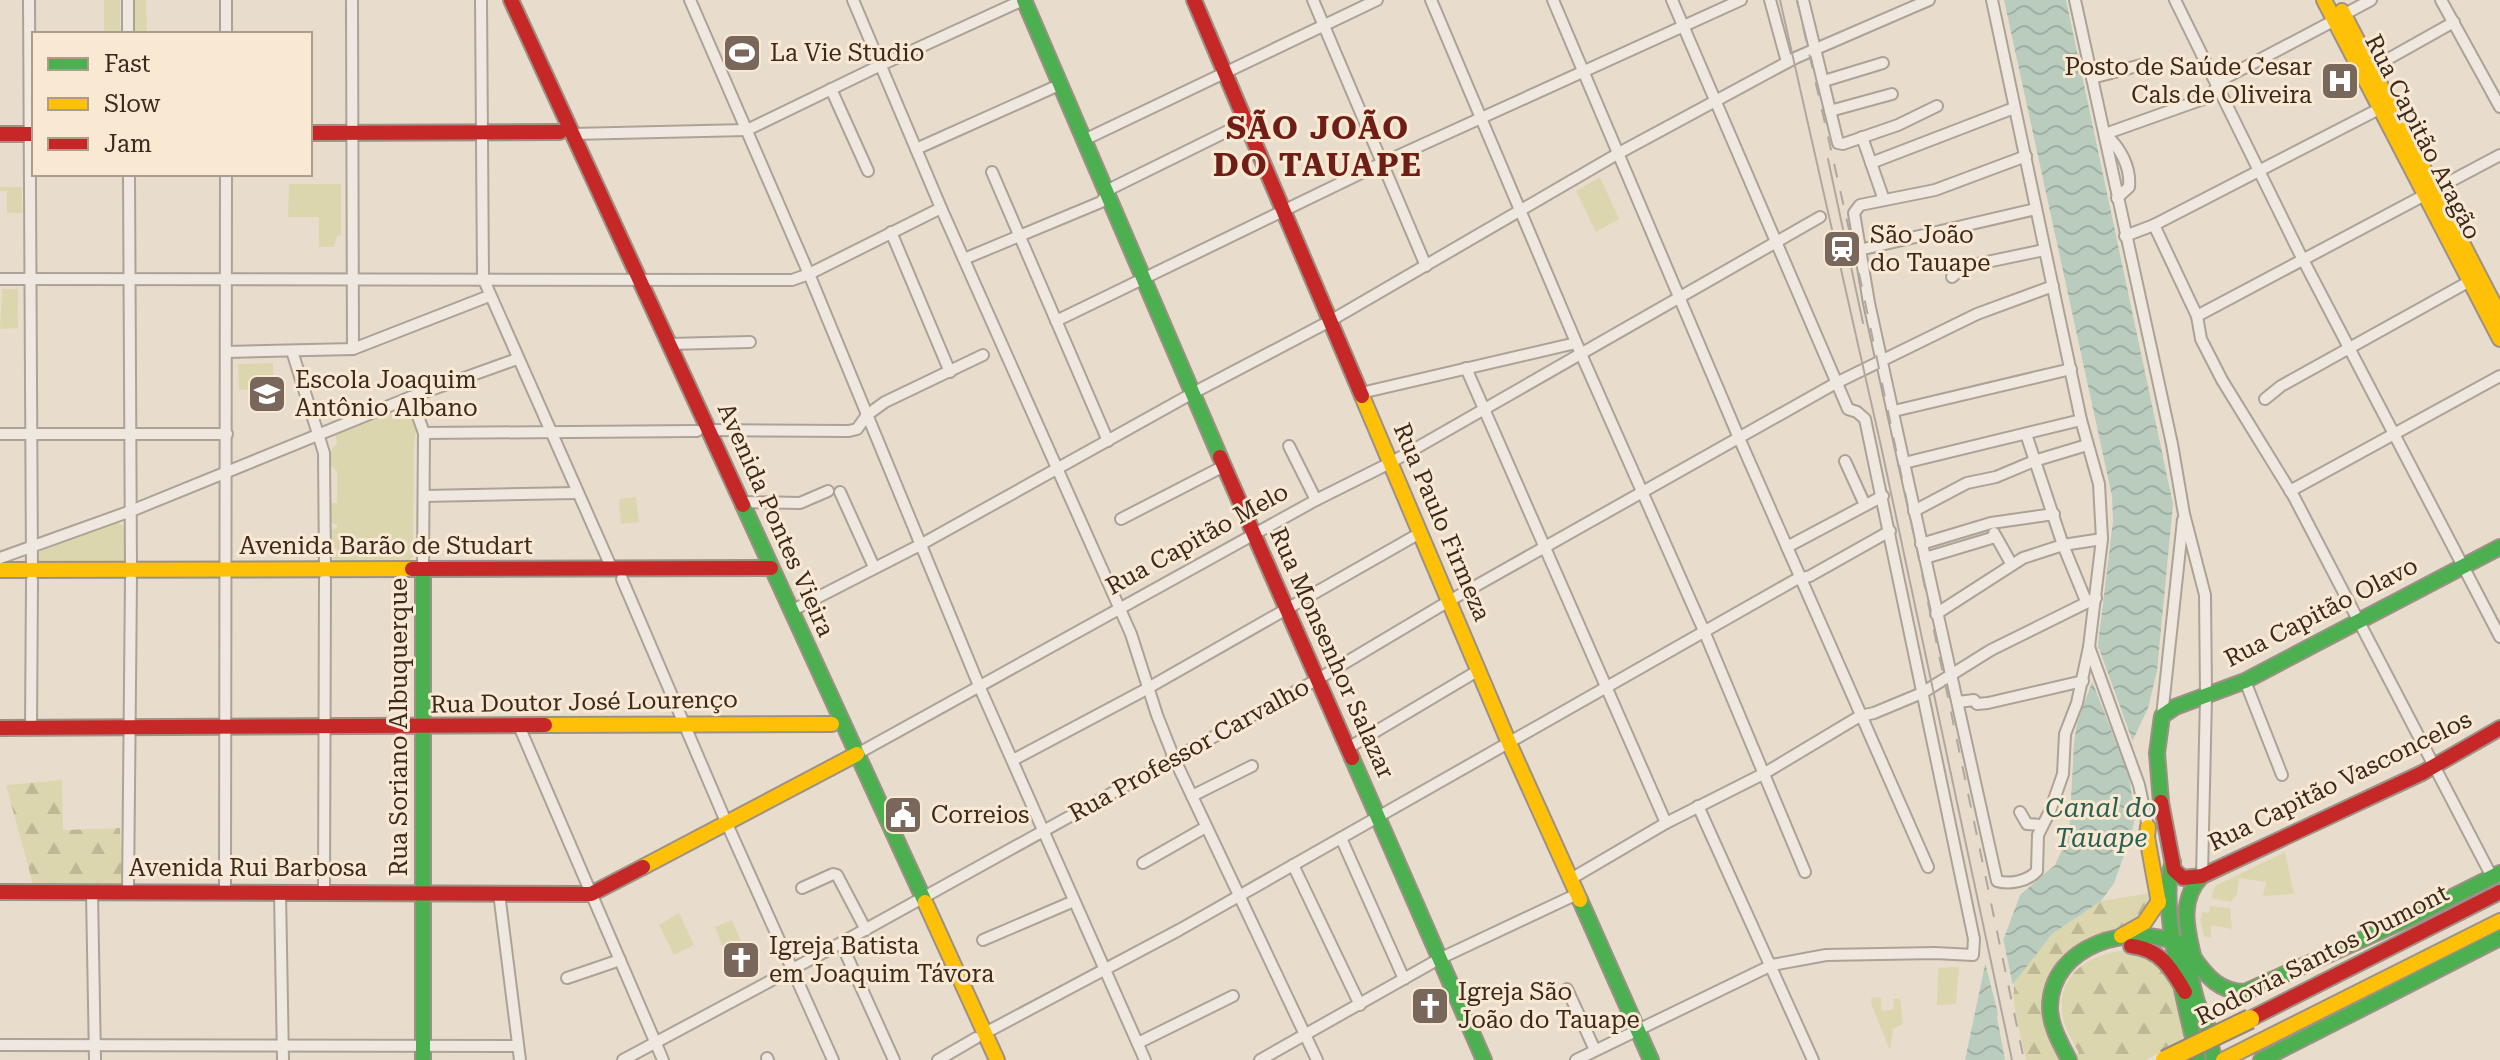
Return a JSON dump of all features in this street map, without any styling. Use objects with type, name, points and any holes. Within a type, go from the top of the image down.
[{"type":"main road","name":"Avenida Pontes Vieira","points":[[500,0],[633,278],[832,724],[852,757]]},
{"type":"main road","name":"Avenida Pontes Vieira","points":[[511,0],[566,133]]},
{"type":"main road","name":"Rua Monsenhor Salazar","points":[[1023,0],[1484,1060]]},
{"type":"main road","name":"Rua Paulo Firmeza","points":[[1194,0],[1509,743],[1651,1060]]},
{"type":"main road","name":"Rua Capitão Aragão","points":[[2324,0],[2338,12],[2372,68],[2500,339]]},
{"type":"main road","name":"Rua Capitão Aragão","points":[[2338,12],[2381,108],[2500,316]]},
{"type":"main road","points":[[312,133],[566,133]]},
{"type":"main road","points":[[0,134],[32,134]]},
{"type":"main road","name":"Avenida Pontes Vieira","points":[[633,278],[669,344],[703,431],[741,502],[766,572],[791,611],[852,757],[981,1036],[997,1060]]},
{"type":"main road","name":"Rua Capitão Olavo","points":[[2162,716],[2168,710],[2245,681],[2500,547]]},
{"type":"main road","name":"Avenida Barão de Studart","points":[[0,570],[32,575],[766,572]]},
{"type":"main road","name":"Rua Soriano Albuquerque","points":[[422,1054],[423,574]]},
{"type":"main road","name":"Avenida Barão de Studart","points":[[0,580],[32,575]]},
{"type":"main road","points":[[2162,716],[2158,766],[2173,862],[2179,876],[2188,879],[2202,876]]},
{"type":"main road","name":"Rua Doutor José Lourenço","points":[[0,728],[832,724]]},
{"type":"main road","name":"Rua Capitão Vasconcelos","points":[[2202,876],[2435,766],[2500,728]]},
{"type":"main road","name":"Rua Capitão Melo","points":[[591,894],[852,757]]},
{"type":"main road","points":[[2148,827],[2147,837],[2163,895],[2207,1024],[2214,1060]]},
{"type":"main road","points":[[2073,1058],[2051,1016],[2051,996],[2057,977],[2068,961],[2081,950],[2119,937],[2143,924],[2163,895],[2173,862]]},
{"type":"main road","points":[[2198,1060],[2185,992],[2181,944],[2189,888],[2202,876]]},
{"type":"main road","points":[[2119,937],[2181,944],[2216,984],[2229,991],[2245,992],[2498,882]]},
{"type":"main road","name":"Rodovia Santos Dumont","points":[[2165,1060],[2476,904],[2498,882]]},
{"type":"main road","name":"Avenida Rui Barbosa","points":[[0,892],[591,894]]},
{"type":"main road","name":"Rodovia Santos Dumont","points":[[2223,1060],[2500,921]]},
{"type":"main road","points":[[2261,1060],[2500,938]]},
{"type":"main road","points":[[2181,944],[2198,1011],[2207,1024]]},
{"type":"main road","points":[[2073,1058],[2060,1022],[2057,1001],[2067,973],[2085,956],[2105,949],[2148,948],[2167,960],[2185,992]]},
{"type":"main road","name":"Avenida Pontes Vieira","points":[[981,1036],[986,1060]]},
{"type":"street","points":[[29,0],[32,134],[29,279],[31,728]]},
{"type":"street","points":[[128,0],[128,32]]},
{"type":"street","points":[[226,0],[226,32]]},
{"type":"street","points":[[352,0],[353,349]]},
{"type":"street","points":[[481,0],[483,278],[833,1060]]},
{"type":"street","points":[[690,0],[809,274],[980,688],[1145,1060]]},
{"type":"street","points":[[853,0],[941,208],[1135,644],[1174,758],[1317,1060]]},
{"type":"street","points":[[566,133],[747,130],[1023,0]]},
{"type":"street","points":[[1313,0],[1426,266]]},
{"type":"street","points":[[1084,140],[1377,0]]},
{"type":"street","points":[[1431,0],[1805,872]]},
{"type":"street","points":[[1553,0],[1739,438],[1928,867]]},
{"type":"street","points":[[1576,1060],[1772,965],[1826,955],[1973,955],[1974,939],[1865,419],[1848,409],[1836,383],[1672,0]]},
{"type":"street","points":[[1056,321],[1382,163],[1741,0]]},
{"type":"street","points":[[1770,0],[1787,62]]},
{"type":"street","points":[[1803,0],[1838,143],[1898,125],[1937,106]]},
{"type":"street","points":[[791,611],[920,545],[1193,393],[1330,321],[1619,153],[1787,62],[1815,47],[1929,0]]},
{"type":"street","points":[[1992,0],[2026,156],[2044,250],[2081,420],[2099,484],[2102,539],[2091,600],[2089,647],[2083,681],[2065,734],[2063,774],[2038,835],[2037,871],[2029,878],[2010,882],[1997,881],[1936,614],[1894,411],[1880,362],[1854,213],[1860,205],[1935,190],[2026,156]]},
{"type":"street","points":[[2075,0],[2184,514],[2205,595],[2202,876]]},
{"type":"street","points":[[2175,0],[2259,172],[2500,637]]},
{"type":"street","points":[[2105,134],[2209,97],[2223,79],[2338,12],[2371,0]]},
{"type":"street","points":[[2441,0],[2500,107]]},
{"type":"street","points":[[2372,68],[2454,22]]},
{"type":"street","points":[[1824,81],[1883,63]]},
{"type":"street","points":[[2092,78],[2141,65]]},
{"type":"street","points":[[916,149],[1059,85]]},
{"type":"street","points":[[831,89],[868,171]]},
{"type":"street","points":[[1830,111],[1892,94]]},
{"type":"street","points":[[1871,163],[2014,108]]},
{"type":"street","points":[[2125,236],[2154,225],[2381,108]]},
{"type":"street","points":[[964,259],[1101,202],[1112,188],[1246,122]]},
{"type":"street","points":[[1862,137],[1884,200]]},
{"type":"street","points":[[2197,316],[2500,155]]},
{"type":"street","points":[[992,172],[1108,441]]},
{"type":"street","points":[[128,893],[131,575],[129,176]]},
{"type":"street","points":[[225,893],[226,176]]},
{"type":"street","points":[[0,279],[786,280],[809,274],[941,208]]},
{"type":"street","points":[[1859,250],[2036,209]]},
{"type":"street","name":"Rua Capitão Melo","points":[[852,757],[1316,500],[1390,463],[1820,217]]},
{"type":"street","points":[[2154,225],[2197,316],[2201,339],[2222,380],[2290,491],[2498,882]]},
{"type":"street","points":[[891,232],[950,372]]},
{"type":"street","points":[[1952,277],[1963,267],[2044,250]]},
{"type":"street","points":[[2265,399],[2281,386],[2470,281]]},
{"type":"street","name":"Rua Professor Carvalho","points":[[623,1060],[866,930],[1318,679],[1449,601],[1836,383],[1977,314],[2053,286]]},
{"type":"street","points":[[226,352],[353,349],[489,296]]},
{"type":"street","points":[[669,344],[750,342]]},
{"type":"street","points":[[1361,393],[1576,343]]},
{"type":"street","points":[[292,351],[324,453],[324,892]]},
{"type":"street","points":[[424,433],[849,431],[857,429],[867,415],[885,402],[983,355]]},
{"type":"street","points":[[0,558],[131,511],[411,397],[517,359]]},
{"type":"street","points":[[1466,368],[1666,823]]},
{"type":"street","points":[[1894,411],[2071,369]]},
{"type":"street","points":[[2290,491],[2500,376]]},
{"type":"street","name":"Rua Soriano Albuquerque","points":[[411,397],[424,433],[423,574]]},
{"type":"street","points":[[1904,463],[2081,420]]},
{"type":"street","points":[[0,434],[227,434]]},
{"type":"street","points":[[2026,434],[2063,545],[2091,600]]},
{"type":"street","points":[[1914,511],[1967,483],[1996,477],[2034,461],[2087,445]]},
{"type":"street","points":[[1289,446],[1316,500]]},
{"type":"street","points":[[1845,461],[1865,505]]},
{"type":"street","points":[[1121,519],[1224,466]]},
{"type":"street","points":[[741,502],[800,503],[828,491]]},
{"type":"street","points":[[840,492],[874,567]]},
{"type":"street","points":[[424,496],[577,493]]},
{"type":"street","points":[[1787,547],[1883,496]]},
{"type":"street","points":[[1921,544],[1991,523],[2054,514]]},
{"type":"street","points":[[2162,716],[2184,514]]},
{"type":"street","points":[[1991,523],[1995,537],[2012,565]]},
{"type":"street","points":[[938,1060],[1378,818],[1800,577],[1821,571],[1890,531]]},
{"type":"street","points":[[1013,760],[1149,688],[1420,533]]},
{"type":"street","points":[[1925,558],[1995,537]]},
{"type":"street","points":[[1936,614],[2023,558],[2063,545],[2102,539]]},
{"type":"street","points":[[1260,1060],[1572,888],[1666,823],[1765,773],[1860,716],[1922,693],[1991,650],[2091,600]]},
{"type":"street","points":[[2089,647],[2132,763],[2148,827]]},
{"type":"street","points":[[1348,748],[1479,670]]},
{"type":"street","points":[[1958,702],[1974,700],[1977,704],[1988,703],[2083,681]]},
{"type":"street","points":[[2245,681],[2282,775]]},
{"type":"street","points":[[519,726],[663,1060]]},
{"type":"street","points":[[1192,796],[1252,766]]},
{"type":"street","points":[[1698,806],[1813,1060]]},
{"type":"street","points":[[2020,812],[2027,824],[2041,825]]},
{"type":"street","points":[[1143,863],[1206,827]]},
{"type":"street","points":[[1341,838],[1404,979]]},
{"type":"street","points":[[1293,865],[1360,1005]]},
{"type":"street","points":[[802,888],[837,875],[866,930]]},
{"type":"street","points":[[92,892],[95,1060]]},
{"type":"street","points":[[280,893],[283,1060]]},
{"type":"street","points":[[499,893],[520,1060]]},
{"type":"street","points":[[983,940],[1074,901]]},
{"type":"street","points":[[841,943],[894,1060]]},
{"type":"street","points":[[567,978],[620,960]]},
{"type":"street","points":[[1567,989],[1595,1050]]},
{"type":"street","points":[[1138,1043],[1233,996]]},
{"type":"street","points":[[0,1045],[283,1045],[422,1054],[518,1046]]},
{"type":"green space","points":[[104,0],[120,0],[120,32],[104,32]]},
{"type":"green space","points":[[131,0],[146,0],[147,32],[131,32]]},
{"type":"green space","points":[[1600,177],[1619,219],[1596,232],[1576,191]]},
{"type":"green space","points":[[289,184],[341,184],[341,235],[337,236],[334,247],[319,247],[319,217],[288,217]]},
{"type":"green space","points":[[0,187],[22,187],[22,213],[7,213],[7,191],[0,191]]},
{"type":"green space","points":[[2,289],[18,289],[18,328],[0,329]]},
{"type":"green space","points":[[273,363],[274,389],[239,390],[238,364]]},
{"type":"green space","points":[[405,406],[411,410],[417,425],[413,557],[408,562],[334,561],[331,552],[337,552],[337,549],[331,549],[331,530],[337,525],[331,522],[331,503],[337,503],[337,471],[330,465],[331,450],[337,443],[335,434]]},
{"type":"green space","points":[[636,497],[639,522],[621,524],[619,499]]},
{"type":"green space","points":[[117,522],[124,527],[125,563],[39,563],[37,559],[40,551]]},
{"type":"green space","points":[[62,780],[63,830],[120,828],[123,887],[33,884],[6,785]]},
{"type":"green space","points":[[2285,852],[2294,894],[2263,896],[2266,882],[2239,878],[2237,894],[2231,902],[2211,898],[2215,886]]},
{"type":"green space","points":[[2151,893],[2153,906],[2051,978],[2065,1060],[2026,1060],[2015,1006],[2016,979],[2052,934],[2101,901]]},
{"type":"green space","points":[[2210,906],[2230,908],[2232,929],[2211,925],[2211,938],[2204,936],[2200,920],[2203,912],[2209,913]]},
{"type":"green space","points":[[679,913],[694,945],[674,955],[659,925]]},
{"type":"green space","points":[[732,920],[741,941],[723,948],[715,927]]},
{"type":"green space","points":[[2126,950],[2142,950],[2170,976],[2184,1040],[2146,1060],[2066,1060],[2079,1053],[2063,1018],[2065,986],[2073,974],[2096,958]]},
{"type":"green space","points":[[1959,967],[1956,1004],[1937,1005],[1938,968]]},
{"type":"green space","points":[[1873,997],[1881,998],[1882,1011],[1894,1009],[1893,999],[1900,998],[1903,1024],[1893,1029],[1890,1050],[1872,1006]]},
{"type":"water","name":"Canal do Tauape","points":[[2004,0],[2066,0],[2173,504],[2157,671],[2148,708],[2132,742],[2129,776],[2135,817],[2114,883],[2101,901],[2052,934],[2013,984],[1997,1017],[2005,1060],[1965,1060],[1985,965],[2004,938],[2020,895],[2055,865],[2069,835],[2074,743],[2077,723],[2094,677],[2113,521],[2112,496]]},
{"type":"pier","points":[[2099,648],[2134,745],[2130,778],[2090,676],[2095,650]]},
{"type":"pier","points":[[2003,938],[2014,991],[1999,1018],[1985,962]]},
{"type":"tram line","points":[[1780,0],[1881,446],[2012,1060]]},
{"type":"tram line","points":[[1828,159],[1863,323]]},
{"type":"railway","points":[[1797,0],[1860,278],[2024,1060]]},
{"type":"traffic: fast","points":[[1024,0],[1220,457]]},
{"type":"traffic: fast","points":[[743,505],[925,902]]},
{"type":"traffic: fast","points":[[2161,802],[2157,753],[2162,716],[2175,707],[2245,681],[2500,547]]},
{"type":"traffic: fast","points":[[423,569],[423,1060]]},
{"type":"traffic: fast","points":[[1352,758],[1484,1060]]},
{"type":"traffic: fast","points":[[2173,862],[2169,881],[2171,930],[2198,1060]]},
{"type":"traffic: fast","points":[[2193,957],[2215,982],[2228,989],[2245,992],[2412,917],[2500,873]]},
{"type":"traffic: fast","points":[[2195,964],[2186,918],[2189,896],[2202,876]]},
{"type":"traffic: fast","points":[[1580,900],[1651,1060]]},
{"type":"traffic: fast","points":[[2069,1060],[2052,1021],[2050,1007],[2054,986],[2064,968],[2078,954],[2117,938],[2139,936],[2180,944],[2198,1005],[2207,1024]]},
{"type":"traffic: fast","points":[[2261,1060],[2500,938]]},
{"type":"traffic: fast","points":[[2207,1026],[2214,1060]]},
{"type":"traffic: slow","points":[[2324,0],[2500,339]]},
{"type":"traffic: slow","points":[[2342,11],[2500,316]]},
{"type":"traffic: slow","points":[[1362,396],[1509,743],[1580,900]]},
{"type":"traffic: slow","points":[[0,570],[412,569]]},
{"type":"traffic: slow","points":[[545,725],[832,724]]},
{"type":"traffic: slow","points":[[643,867],[857,754]]},
{"type":"traffic: slow","points":[[2148,827],[2147,837],[2159,903]]},
{"type":"traffic: slow","points":[[2121,936],[2144,923],[2159,901]]},
{"type":"traffic: slow","points":[[925,902],[997,1060]]},
{"type":"traffic: slow","points":[[2223,1060],[2500,921]]},
{"type":"traffic: slow","points":[[2165,1060],[2250,1019]]},
{"type":"traffic: jam","points":[[511,0],[743,505]]},
{"type":"traffic: jam","points":[[1194,0],[1362,396]]},
{"type":"traffic: jam","points":[[312,133],[560,132]]},
{"type":"traffic: jam","points":[[0,134],[32,134]]},
{"type":"traffic: jam","points":[[1220,457],[1352,758]]},
{"type":"traffic: jam","points":[[412,569],[771,568]]},
{"type":"traffic: jam","points":[[0,728],[545,725]]},
{"type":"traffic: jam","points":[[2161,802],[2174,870],[2183,878],[2202,876],[2422,773],[2500,728]]},
{"type":"traffic: jam","points":[[0,892],[591,894],[643,867]]},
{"type":"traffic: jam","points":[[2250,1019],[2500,892]]},
{"type":"traffic: jam","points":[[2131,946],[2157,956],[2185,992]]},
{"type":"place","name":"La Vie Studio","points":[[742,53]]},
{"type":"place","name":"Posto de Saúde Cesar Cals de Oliveira","points":[[2340,81]]},
{"type":"place","name":"São João do Tauape","points":[[1842,249]]},
{"type":"place","name":"Escola Joaquim Antônio Albano","points":[[267,394]]},
{"type":"place","name":"Correios","points":[[903,815]]},
{"type":"place","name":"Igreja Batista em Joaquim Távora","points":[[741,960]]},
{"type":"place","name":"Igreja São João do Tauape","points":[[1430,1006]]},
{"type":"district","name":"SÃO JOÃO DO TAUAPE","points":[[1318,146]]}]
